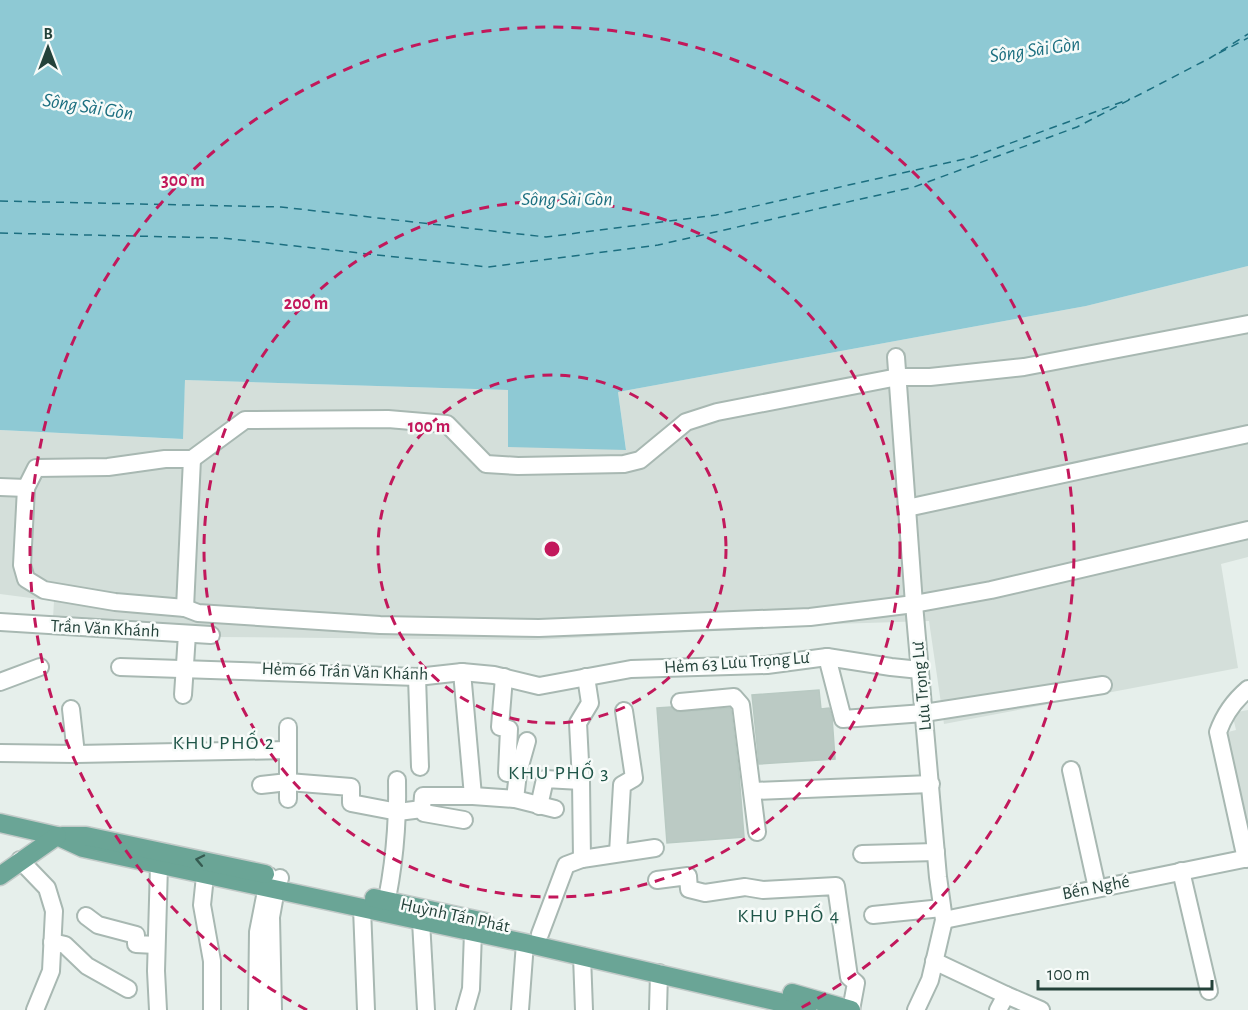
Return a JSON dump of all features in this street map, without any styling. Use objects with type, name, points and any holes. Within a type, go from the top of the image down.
[{"type":"main road","name":"Huỳnh Tấn Phát","points":[[0,823],[57,836],[83,848],[205,876],[273,882],[362,908],[393,909],[421,921],[473,932],[533,939]]},
{"type":"main road","name":"Huỳnh Tấn Phát","points":[[57,836],[86,836],[273,882],[533,939],[807,1010]]},
{"type":"main road","points":[[0,876],[57,836]]},
{"type":"main road","name":"Huỳnh Tấn Phát","points":[[582,951],[785,991],[851,1010]]},
{"type":"street","points":[[1248,324],[1024,367],[898,377],[729,410],[686,422],[640,460],[624,464],[518,466],[486,464],[447,424],[388,419],[245,420],[192,459],[165,459],[108,466],[36,468],[26,488],[22,565],[26,579],[44,590],[115,602],[185,608],[198,613],[380,625],[562,627],[810,616],[914,604],[991,590],[1248,530]]},
{"type":"street","name":"Lưu Trọng Lư","points":[[896,357],[914,604],[943,914],[930,980],[916,1010]]},
{"type":"street","points":[[907,508],[1248,434]]},
{"type":"street","points":[[185,608],[192,459]]},
{"type":"street","points":[[0,487],[26,488]]},
{"type":"street","name":"Trần Văn Khánh","points":[[0,622],[211,635]]},
{"type":"street","points":[[183,695],[186,634]]},
{"type":"street","points":[[827,657],[920,670]]},
{"type":"street","name":"Hẻm 63 Lưu Trọng Lư","points":[[539,686],[631,669],[767,665],[827,657],[843,719],[924,713]]},
{"type":"street","points":[[0,682],[40,666]]},
{"type":"street","name":"Hẻm 66 Trần Văn Khánh","points":[[120,666],[417,677],[462,672],[504,677],[539,686]]},
{"type":"street","points":[[462,672],[473,796]]},
{"type":"street","points":[[417,677],[420,767]]},
{"type":"street","points":[[504,677],[500,727],[509,729],[507,773],[518,773]]},
{"type":"street","points":[[582,859],[578,723],[590,703],[586,677]]},
{"type":"street","points":[[924,713],[1103,685]]},
{"type":"street","points":[[1247,859],[1218,732],[1232,706],[1248,689]]},
{"type":"street","points":[[680,702],[734,697],[741,705],[757,832]]},
{"type":"street","points":[[71,709],[76,754]]},
{"type":"street","points":[[618,854],[622,785],[634,778],[624,711]]},
{"type":"street","points":[[288,727],[288,799]]},
{"type":"street","points":[[516,799],[518,773],[527,741]]},
{"type":"street","points":[[0,753],[288,750]]},
{"type":"street","points":[[1071,770],[1097,888]]},
{"type":"street","points":[[538,806],[545,779],[581,781]]},
{"type":"street","points":[[393,909],[398,812],[397,780]]},
{"type":"street","points":[[261,785],[288,782],[351,787],[351,803],[398,812],[422,809]]},
{"type":"street","points":[[753,790],[931,784]]},
{"type":"street","points":[[464,820],[424,813],[423,796],[516,799],[555,809]]},
{"type":"street","points":[[520,1010],[533,939],[566,865],[582,859],[655,848]]},
{"type":"street","points":[[862,854],[936,852]]},
{"type":"street","name":"Bến Nghé","points":[[873,915],[943,914],[1097,888],[1247,859]]},
{"type":"street","points":[[20,860],[47,888],[54,911],[51,971],[35,1010]]},
{"type":"street","points":[[158,1010],[156,945],[159,865]]},
{"type":"street","points":[[1181,871],[1209,991]]},
{"type":"street","points":[[205,876],[202,905],[212,961],[212,1010]]},
{"type":"street","points":[[657,880],[688,876],[690,889],[705,893],[745,886],[763,890],[836,886],[849,977],[856,983],[851,1010]]},
{"type":"street","points":[[257,1010],[258,932],[273,882]]},
{"type":"street","points":[[273,882],[271,917],[273,1010]]},
{"type":"street","points":[[362,908],[366,1010]]},
{"type":"street","points":[[86,916],[98,925],[136,935],[136,944],[156,945]]},
{"type":"street","points":[[421,921],[426,1010]]},
{"type":"street","points":[[465,1010],[471,989],[473,932]]},
{"type":"street","points":[[52,942],[65,945],[87,966],[128,989]]},
{"type":"street","points":[[582,951],[584,1010]]},
{"type":"street","points":[[934,961],[1002,1002],[1041,1010]]},
{"type":"street","points":[[658,1010],[659,973]]},
{"type":"shaded area","points":[[1248,266],[1248,557],[1221,564],[1238,668],[944,724],[929,621],[534,640],[218,637],[218,630],[53,618],[54,601],[0,594],[0,430],[182,439],[185,380],[509,390],[626,449],[618,392],[1086,306]]},
{"type":"shaded area","points":[[1248,710],[1248,837],[1224,733],[1236,730],[1232,713]]},
{"type":"water","name":"Sông Sài Gòn","points":[[0,0],[1248,0],[1248,266],[1086,306],[618,392],[626,450],[508,447],[508,390],[185,380],[183,439],[0,430]]},
{"type":"building","points":[[819,690],[821,709],[829,708],[832,717],[835,759],[759,764],[752,695]]},
{"type":"building","points":[[671,707],[680,712],[730,708],[739,774],[744,837],[667,843],[657,708]]},
{"type":"ferry route","points":[[0,233],[222,238],[488,267],[658,245],[914,187],[1077,127],[1210,58],[1248,34]]},
{"type":"ferry route","points":[[1219,53],[1248,38]]},
{"type":"ferry route","points":[[0,201],[281,207],[546,237],[716,215],[973,157],[1130,99]]},
{"type":"district","name":"KHU PHỐ 2","points":[[224,743]]},
{"type":"district","name":"KHU PHỐ 3","points":[[559,773]]},
{"type":"district","name":"KHU PHỐ 4","points":[[789,916]]}]
